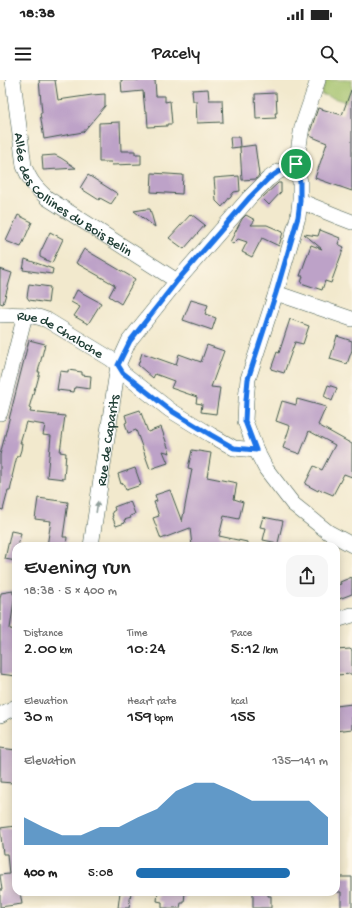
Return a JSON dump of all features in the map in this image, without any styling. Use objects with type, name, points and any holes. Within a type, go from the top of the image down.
[{"type":"street","name":"Allée des Collines du Bois Belin","points":[[13,80],[24,166],[36,189],[47,198],[177,281]]},
{"type":"street","points":[[318,80],[302,127],[296,164],[300,182],[298,217],[276,293],[248,379],[245,421],[256,450],[266,469],[293,504],[328,532],[352,545]]},
{"type":"street","name":"Rue de Caparits","points":[[92,542],[118,365],[130,341],[177,281],[250,197],[268,179],[278,172],[296,164]]},
{"type":"street","points":[[300,201],[352,222]]},
{"type":"street","points":[[276,293],[352,320]]},
{"type":"street","points":[[0,413],[24,314]]},
{"type":"street","name":"Rue de Chaloche","points":[[0,315],[24,314],[48,320],[111,359],[118,365],[123,373],[170,410],[234,448],[256,450]]},
{"type":"street","points":[[340,619],[352,615]]},
{"type":"street","points":[[0,715],[12,709]]},
{"type":"green space","points":[[326,80],[352,80],[352,104],[321,94]]},
{"type":"building","points":[[39,80],[55,80],[58,100],[105,94],[105,106],[83,132],[44,139],[40,113],[42,113]]},
{"type":"building","points":[[121,80],[155,80],[156,96],[165,96],[165,102],[170,101],[172,124],[167,124],[167,126],[148,127],[143,91],[122,93]]},
{"type":"building","points":[[208,89],[209,100],[222,100],[223,122],[197,123],[196,101],[193,101],[192,90]]},
{"type":"building","points":[[351,90],[352,191],[315,178],[327,143],[310,136],[318,108],[342,115]]},
{"type":"building","points":[[276,93],[276,118],[256,119],[255,94]]},
{"type":"building","points":[[120,122],[121,151],[135,151],[135,154],[141,154],[141,164],[112,165],[111,162],[99,162],[99,123]]},
{"type":"building","points":[[230,137],[239,137],[240,147],[231,148]]},
{"type":"building","points":[[255,145],[259,175],[256,179],[242,180],[240,147]]},
{"type":"building","points":[[55,155],[76,168],[43,170],[42,156]]},
{"type":"building","points":[[152,173],[183,175],[182,194],[151,192]]},
{"type":"building","points":[[88,175],[118,194],[111,204],[100,198],[99,200],[80,188]]},
{"type":"building","points":[[239,176],[240,191],[234,192],[222,207],[216,201],[214,178]]},
{"type":"building","points":[[278,183],[281,183],[281,192],[269,205],[262,198]]},
{"type":"building","points":[[150,209],[155,227],[134,211]]},
{"type":"building","points":[[191,214],[205,225],[184,249],[169,238]]},
{"type":"building","points":[[18,215],[32,222],[21,247],[6,241]]},
{"type":"building","points":[[246,215],[255,220],[251,225],[267,225],[283,232],[279,246],[262,238],[252,257],[242,252],[247,242],[238,239],[233,244],[230,242],[242,219]]},
{"type":"building","points":[[320,230],[340,238],[338,244],[344,247],[331,283],[325,281],[322,290],[301,283],[303,276],[300,276],[311,245],[322,249],[304,234],[318,236]]},
{"type":"building","points":[[50,232],[63,239],[52,263],[40,257],[40,253]]},
{"type":"building","points":[[84,249],[135,279],[121,304],[109,296],[115,285],[76,263]]},
{"type":"building","points":[[25,259],[53,269],[52,274],[23,270]]},
{"type":"building","points":[[0,269],[12,273],[3,304],[0,303]]},
{"type":"building","points":[[29,284],[50,287],[48,303],[29,300],[27,297]]},
{"type":"building","points":[[77,290],[101,303],[88,324],[74,316],[80,307],[71,302]]},
{"type":"building","points":[[191,300],[208,305],[205,314],[216,318],[212,330],[183,320]]},
{"type":"building","points":[[290,319],[309,326],[303,344],[295,342],[284,373],[271,369],[277,352],[279,353]]},
{"type":"building","points":[[337,336],[352,341],[352,350],[347,364],[330,359]]},
{"type":"building","points":[[29,340],[45,344],[38,372],[40,372],[29,408],[31,409],[30,412],[65,416],[60,452],[66,453],[64,479],[47,477],[51,436],[43,435],[45,425],[26,422],[20,443],[22,443],[21,450],[19,456],[17,456],[10,491],[8,491],[3,510],[0,509],[0,455]]},
{"type":"building","points":[[207,345],[224,351],[211,387],[220,388],[216,414],[201,412],[202,404],[196,403],[197,397],[171,388],[174,381],[155,374],[153,378],[138,365],[142,353],[176,365],[179,354],[201,362]]},
{"type":"building","points":[[68,370],[82,372],[82,375],[91,376],[90,389],[75,387],[74,392],[57,390],[60,371],[68,372]]},
{"type":"building","points":[[328,385],[337,388],[332,401],[324,396]]},
{"type":"building","points":[[297,399],[326,407],[318,425],[352,444],[352,477],[344,474],[333,495],[319,489],[318,491],[305,484],[314,466],[322,470],[335,445],[309,431],[300,454],[283,448],[290,426],[276,421],[282,401],[296,405]]},
{"type":"building","points":[[140,410],[148,432],[161,427],[170,453],[163,451],[168,463],[150,469],[136,430],[128,433],[125,423],[127,422],[125,415]]},
{"type":"building","points":[[192,450],[211,453],[207,477],[237,483],[234,499],[243,502],[239,519],[224,516],[219,536],[247,542],[192,542],[190,528],[161,539],[153,518],[159,516],[154,502],[157,501],[155,495],[170,490],[182,522],[192,469],[188,468]]},
{"type":"building","points":[[135,468],[141,485],[126,490],[123,483],[121,484],[118,474]]},
{"type":"building","points":[[38,498],[68,502],[63,537],[67,537],[66,542],[48,542],[51,521],[35,519]]},
{"type":"building","points":[[130,501],[135,514],[130,516],[131,518],[124,520],[125,523],[116,526],[112,516],[112,512],[115,510],[114,507]]},
{"type":"building","points":[[263,517],[283,521],[278,542],[263,540],[266,528],[260,527]]},
{"type":"building","points":[[11,531],[21,533],[19,542],[12,542],[12,560],[5,559]]},
{"type":"building","points":[[352,577],[352,594],[340,599],[340,582]]},
{"type":"building","points":[[12,591],[12,615],[10,629],[12,629],[12,676],[0,674],[1,593]]},
{"type":"building","points":[[340,650],[352,650],[352,674],[340,675]]},
{"type":"building","points":[[352,704],[352,729],[340,730],[340,706]]},
{"type":"building","points":[[0,748],[12,750],[12,783],[0,782]]},
{"type":"building","points":[[12,826],[12,896],[21,896],[22,904],[0,907],[0,890],[2,890],[0,875],[9,874],[7,854],[3,854],[0,828]]},
{"type":"building","points":[[340,877],[352,877],[352,908],[341,908]]},
{"type":"building","points":[[120,896],[130,896],[129,908],[118,908]]},
{"type":"building","points":[[158,896],[185,896],[184,903],[181,903],[180,908],[162,908],[162,902],[157,901]]},
{"type":"building","points":[[253,896],[271,896],[271,908],[253,908]]},
{"type":"route","points":[[296,164],[300,182],[298,217],[276,293],[248,379],[245,421],[256,450],[234,448],[170,410],[123,373],[118,365],[130,341],[177,281],[250,197],[268,179],[278,172],[296,164]]}]
